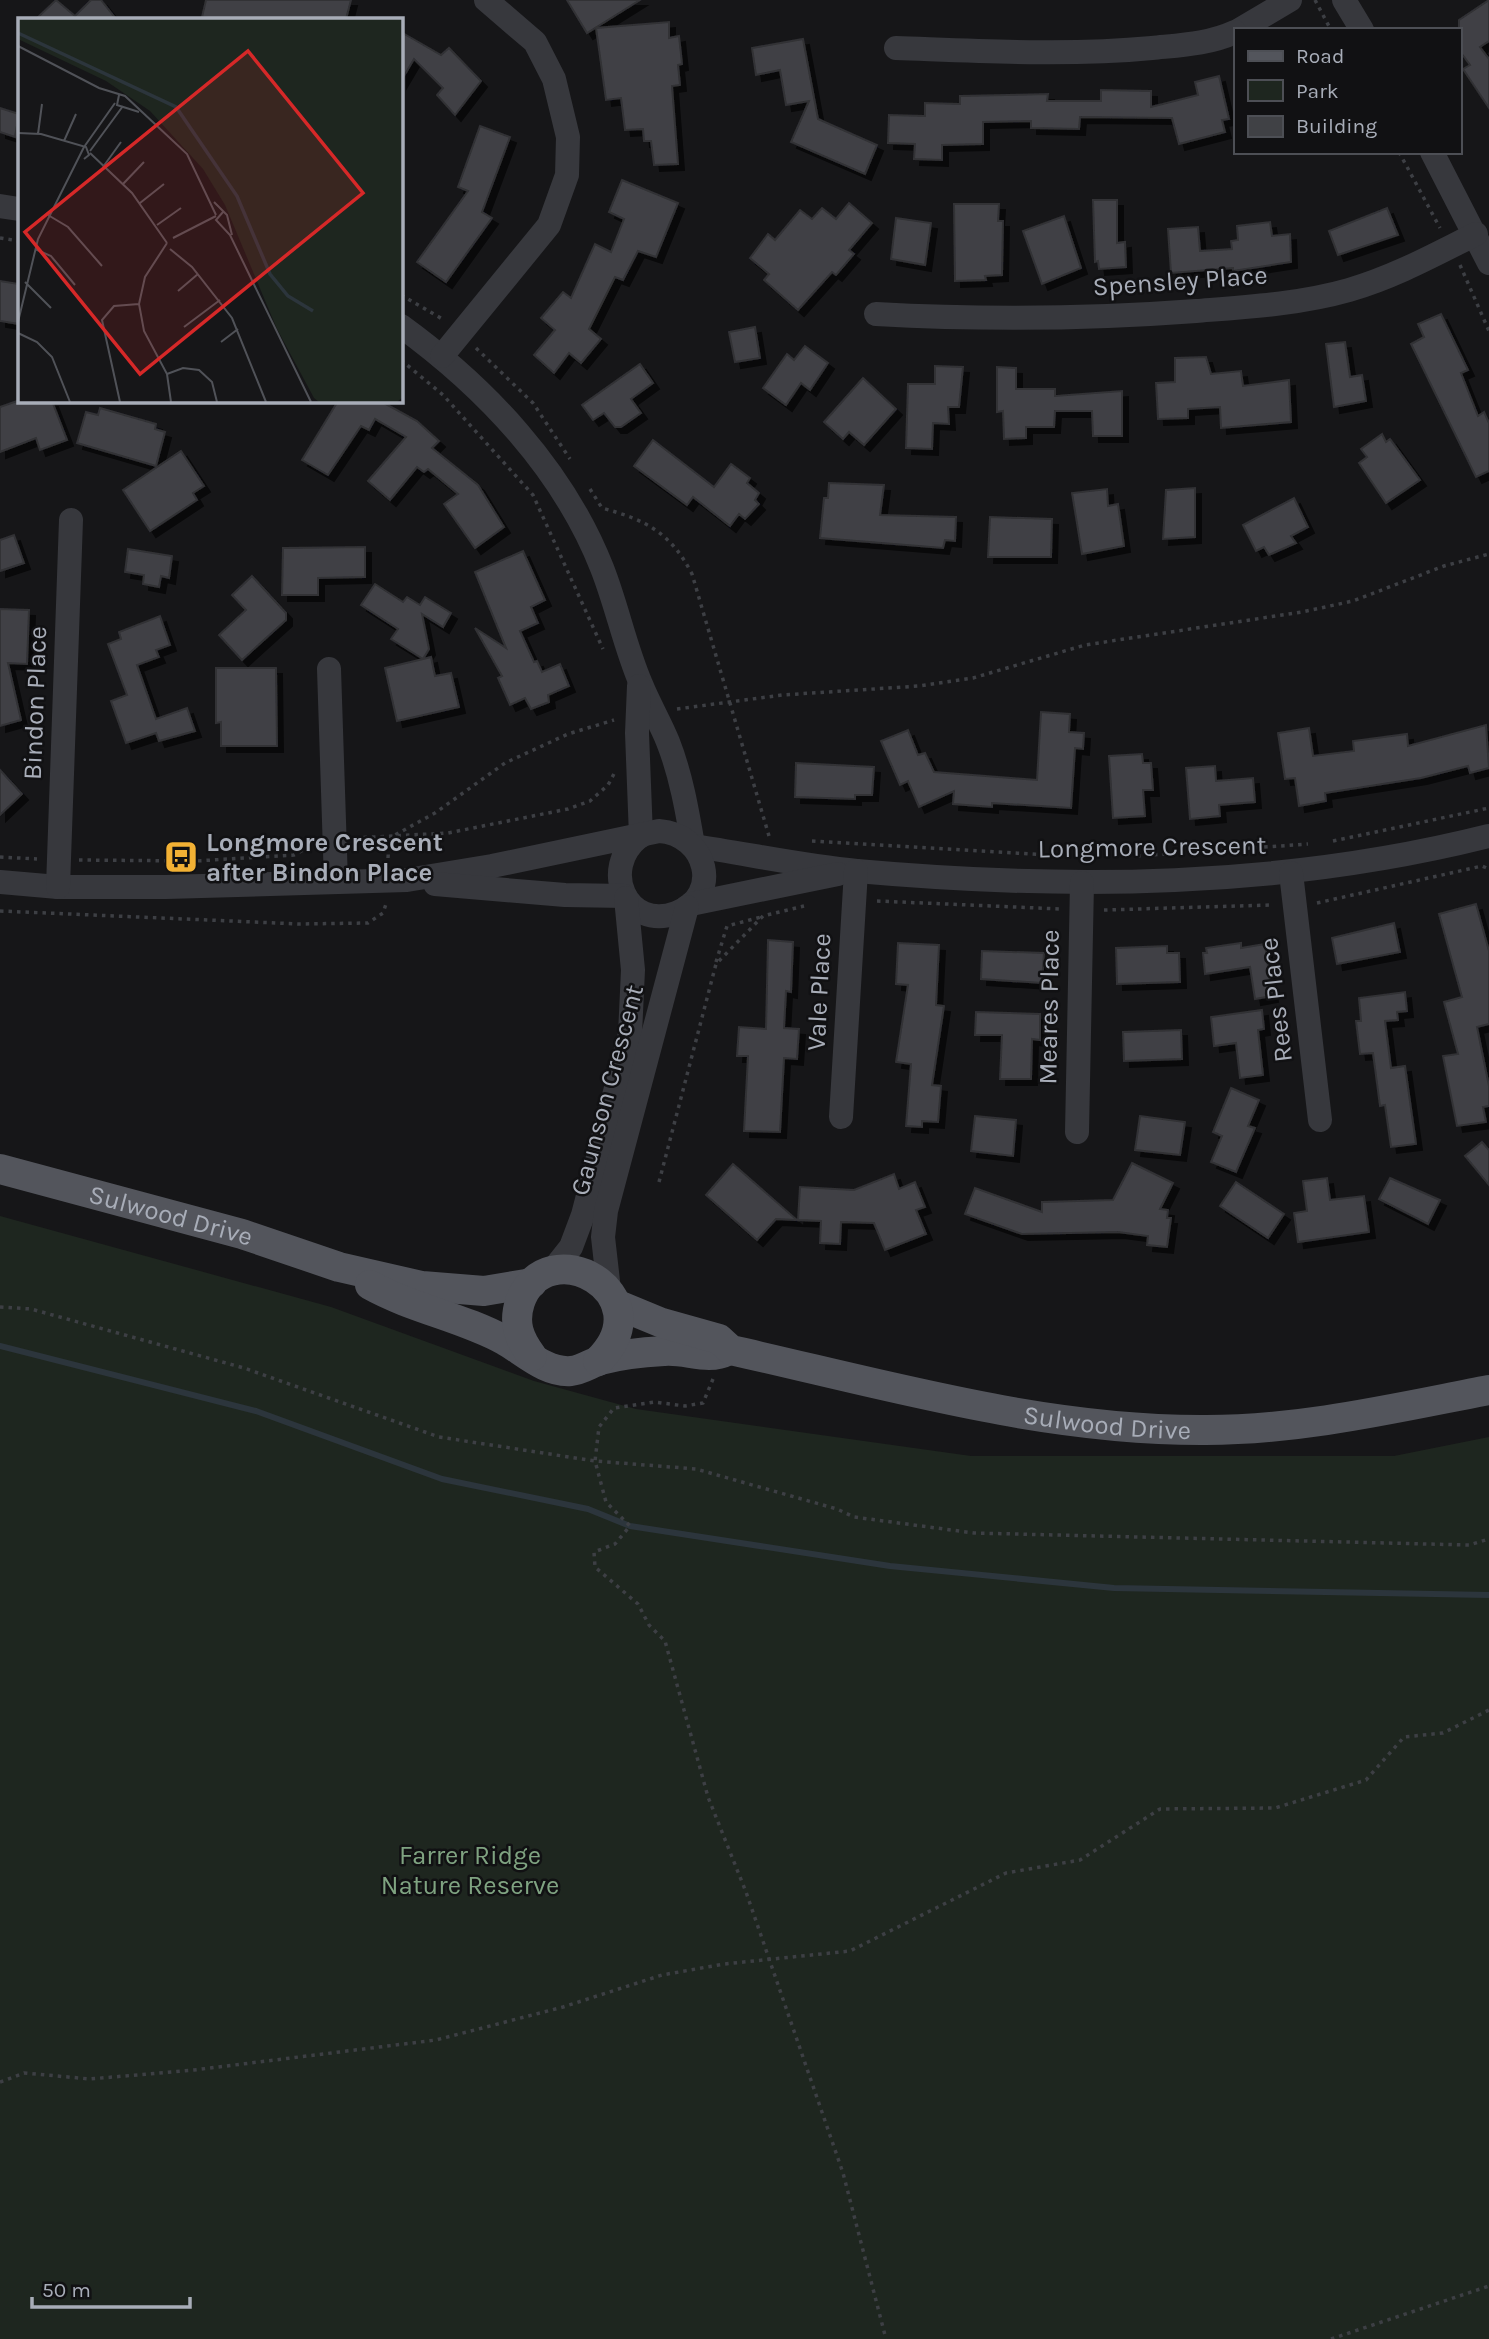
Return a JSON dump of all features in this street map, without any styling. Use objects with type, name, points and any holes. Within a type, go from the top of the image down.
[{"type":"main road","name":"Sulwood Drive","points":[[0,1170],[230,1231],[339,1267],[449,1289],[484,1291],[568,1269],[584,1272],[598,1279],[612,1297],[662,1323],[719,1339],[723,1353]]},
{"type":"main road","name":"Sulwood Drive","points":[[339,1267],[391,1297],[502,1339],[543,1365],[571,1371],[598,1361],[635,1353],[675,1350],[723,1353],[1004,1411],[1076,1423],[1151,1429],[1208,1430],[1308,1424],[1489,1390]]},
{"type":"main road","points":[[532,1356],[522,1343],[517,1328],[517,1311],[522,1296],[542,1277]]},
{"type":"main road","points":[[598,1361],[614,1341],[619,1316],[612,1297]]},
{"type":"street","points":[[442,356],[549,225],[567,174],[568,137],[554,79],[535,42],[486,0]]},
{"type":"street","points":[[1242,28],[1290,0]]},
{"type":"street","points":[[1344,0],[1361,28]]},
{"type":"street","points":[[896,48],[1013,53],[1129,50],[1205,43],[1234,32]]},
{"type":"street","points":[[1433,154],[1489,263]]},
{"type":"street","points":[[0,206],[18,209]]},
{"type":"street","name":"Spensley Place","points":[[876,313],[1060,319],[1227,309],[1299,301],[1348,290],[1395,274],[1476,234]]},
{"type":"street","points":[[402,327],[442,356],[514,427],[554,481],[601,567],[640,682],[668,742],[682,784],[694,846],[700,855],[704,876],[698,896],[689,906],[677,913],[654,915],[634,906],[625,897],[619,875],[620,863],[630,844],[640,836]]},
{"type":"street","name":"Bindon Place","points":[[58,887],[71,520]]},
{"type":"street","points":[[329,669],[336,882]]},
{"type":"street","points":[[640,682],[637,733],[640,836]]},
{"type":"street","points":[[396,881],[668,831],[694,846]]},
{"type":"street","name":"Longmore Crescent","points":[[694,846],[856,871],[1082,883],[1188,881],[1291,873],[1345,866],[1489,836]]},
{"type":"street","name":"Longmore Crescent","points":[[689,906],[856,871]]},
{"type":"street","name":"Vale Place","points":[[841,1118],[856,871]]},
{"type":"street","name":"Rees Place","points":[[1291,873],[1320,1120]]},
{"type":"street","points":[[0,882],[58,887],[396,881],[498,891],[625,897]]},
{"type":"street","name":"Meares Place","points":[[1077,1132],[1082,883]]},
{"type":"street","name":"Gaunson Crescent","points":[[542,1277],[571,1247],[583,1215],[630,1034],[634,990],[625,897]]},
{"type":"street","name":"Gaunson Crescent","points":[[612,1297],[604,1237],[606,1211],[689,906]]},
{"type":"path","points":[[1314,0],[1330,28]]},
{"type":"path","points":[[0,238],[18,241]]},
{"type":"path","points":[[402,361],[443,396],[533,495],[608,661]]},
{"type":"path","points":[[678,547],[692,573],[770,840]]},
{"type":"path","points":[[674,709],[973,678],[1085,645],[1302,612],[1353,601],[1444,566],[1489,554]]},
{"type":"path","points":[[0,911],[286,924],[368,923],[383,913],[396,881],[389,843],[395,835],[435,813],[505,763],[568,734],[614,720]]},
{"type":"path","points":[[348,838],[448,834],[568,809],[590,801],[608,785],[618,766]]},
{"type":"path","points":[[1325,843],[1489,808]]},
{"type":"path","points":[[73,860],[196,861],[294,855],[320,841]]},
{"type":"path","points":[[808,841],[1083,857]]},
{"type":"path","points":[[1135,856],[1312,844]]},
{"type":"path","points":[[0,857],[38,860]]},
{"type":"path","points":[[1312,908],[1319,901],[1482,866],[1489,869]]},
{"type":"path","points":[[854,900],[1081,909],[1269,904],[1276,907]]},
{"type":"path","points":[[659,1182],[727,926],[804,906]]},
{"type":"path","points":[[716,964],[763,916]]},
{"type":"path","points":[[0,1307],[32,1309],[244,1368],[439,1437],[595,1461],[696,1469],[837,1509],[854,1517],[974,1533],[1469,1545],[1489,1539]]},
{"type":"path","points":[[723,1353],[704,1403],[685,1406],[654,1402],[614,1408],[599,1427],[595,1461],[606,1502],[630,1526],[615,1544],[594,1552],[595,1567],[638,1604],[649,1625],[665,1641],[708,1797],[844,2173],[886,2339]]},
{"type":"path","points":[[0,2081],[24,2073],[90,2080],[436,2040],[562,2007],[662,1975],[768,1959],[850,1951],[1006,1873],[1080,1860],[1160,1809],[1275,1808],[1366,1780],[1404,1737],[1443,1732],[1489,1710]]},
{"type":"path","points":[[1331,2339],[1489,2286]]},
{"type":"green space","name":"Farrer Ridge Nature Reserve","points":[[0,1216],[331,1307],[534,1381],[636,1409],[971,1456],[1394,1456],[1489,1437],[1489,2339],[0,2339]]},
{"type":"building","points":[[56,0],[75,16],[91,0],[101,0],[115,18],[37,18]]},
{"type":"building","points":[[206,0],[351,0],[346,18],[202,17]]},
{"type":"building","points":[[567,0],[640,0],[587,33]]},
{"type":"building","points":[[1489,0],[1489,41],[1480,47],[1489,59],[1489,108],[1463,69],[1470,65],[1461,53],[1459,20]]},
{"type":"building","points":[[669,22],[669,38],[679,36],[682,64],[678,65],[680,85],[672,86],[678,164],[654,165],[651,141],[644,141],[643,129],[625,130],[621,98],[606,100],[596,28]]},
{"type":"building","points":[[402,33],[441,55],[449,48],[481,81],[455,115],[437,95],[443,88],[414,59],[402,79]]},
{"type":"building","points":[[803,39],[818,119],[877,145],[865,174],[791,142],[809,101],[786,105],[780,70],[756,75],[752,48]]},
{"type":"building","points":[[1219,76],[1229,119],[1222,120],[1225,132],[1179,144],[1172,118],[1080,117],[1079,129],[1031,128],[1031,121],[983,122],[983,144],[942,145],[942,160],[914,159],[915,144],[888,143],[889,115],[925,116],[925,103],[960,104],[960,96],[1048,94],[1047,101],[1101,101],[1101,90],[1151,91],[1151,107],[1198,95],[1195,82]]},
{"type":"building","points":[[0,108],[18,114],[15,137],[0,132]]},
{"type":"building","points":[[480,126],[510,137],[482,212],[492,218],[446,282],[417,262],[468,191],[458,187]]},
{"type":"building","points":[[622,180],[678,203],[656,257],[638,251],[623,280],[615,277],[589,329],[601,339],[581,363],[569,353],[554,373],[534,355],[555,330],[541,318],[563,292],[571,298],[595,244],[611,252],[624,219],[609,212]]},
{"type":"building","points":[[1093,200],[1117,200],[1117,243],[1125,242],[1126,267],[1099,269],[1098,261],[1095,262]]},
{"type":"building","points":[[849,203],[872,223],[849,250],[854,254],[836,275],[832,272],[798,310],[764,280],[769,274],[750,258],[768,234],[775,240],[800,210],[812,219],[822,208],[836,219]]},
{"type":"building","points":[[954,204],[999,204],[998,221],[1003,221],[1002,275],[985,276],[986,280],[955,281]]},
{"type":"building","points":[[1387,208],[1398,235],[1338,255],[1329,231]]},
{"type":"building","points":[[1064,216],[1081,268],[1042,284],[1023,231]]},
{"type":"building","points":[[896,218],[931,223],[925,265],[891,259]]},
{"type":"building","points":[[1270,222],[1272,236],[1290,234],[1291,262],[1233,271],[1233,268],[1171,273],[1168,229],[1198,227],[1200,251],[1232,249],[1231,241],[1238,240],[1237,226]]},
{"type":"building","points":[[0,281],[18,284],[18,324],[0,321]]},
{"type":"building","points":[[1441,314],[1468,370],[1461,373],[1478,416],[1484,412],[1489,423],[1489,471],[1476,477],[1411,344],[1424,337],[1418,324]]},
{"type":"building","points":[[755,327],[760,358],[735,362],[729,332]]},
{"type":"building","points":[[1345,342],[1350,377],[1362,375],[1366,401],[1334,407],[1326,344]]},
{"type":"building","points":[[805,346],[828,363],[810,390],[801,383],[786,405],[763,388],[787,354],[794,360]]},
{"type":"building","points":[[1206,357],[1211,374],[1241,371],[1243,386],[1289,380],[1291,422],[1221,428],[1220,407],[1188,409],[1188,418],[1158,419],[1156,383],[1175,382],[1175,358]]},
{"type":"building","points":[[640,364],[653,383],[631,399],[641,413],[621,427],[615,427],[604,413],[593,420],[582,405]]},
{"type":"building","points":[[935,366],[963,367],[959,407],[948,407],[949,424],[933,423],[932,449],[906,448],[908,384],[935,384]]},
{"type":"building","points":[[997,367],[1016,368],[1016,389],[1055,389],[1055,396],[1122,391],[1122,436],[1093,436],[1092,411],[1055,411],[1054,427],[1026,427],[1026,438],[1004,439],[1003,411],[997,412]]},
{"type":"building","points":[[863,378],[896,409],[864,445],[849,432],[843,439],[824,422]]},
{"type":"building","points":[[17,401],[52,402],[67,440],[40,450],[36,438],[0,452],[0,407]]},
{"type":"building","points":[[337,402],[384,402],[417,421],[439,441],[432,448],[478,485],[504,527],[475,548],[444,504],[458,494],[428,469],[424,472],[417,467],[390,500],[368,481],[406,437],[375,419],[369,430],[361,426],[328,475],[302,460]]},
{"type":"building","points":[[100,408],[156,424],[155,429],[165,432],[156,466],[77,443],[86,412],[98,415]]},
{"type":"building","points":[[1382,434],[1386,442],[1390,439],[1420,480],[1386,503],[1359,463],[1367,457],[1361,449]]},
{"type":"building","points":[[653,440],[714,487],[731,464],[750,478],[747,483],[759,493],[755,500],[759,504],[745,519],[739,514],[730,526],[693,497],[687,505],[634,466]]},
{"type":"building","points":[[181,451],[204,486],[193,493],[197,500],[150,531],[123,490]]},
{"type":"building","points":[[829,483],[884,485],[880,515],[956,517],[955,541],[945,540],[943,548],[820,538],[824,498],[828,498]]},
{"type":"building","points":[[1195,488],[1195,537],[1163,539],[1166,490]]},
{"type":"building","points":[[1107,489],[1108,506],[1118,504],[1124,546],[1082,554],[1072,493]]},
{"type":"building","points":[[1294,498],[1308,527],[1291,536],[1296,543],[1269,555],[1264,547],[1256,551],[1243,525]]},
{"type":"building","points":[[990,517],[1052,519],[1051,557],[988,557]]},
{"type":"building","points":[[14,535],[24,563],[0,571],[0,540]]},
{"type":"building","points":[[365,547],[365,577],[318,578],[318,595],[282,595],[283,548]]},
{"type":"building","points":[[128,549],[172,556],[169,578],[161,576],[159,587],[143,584],[144,575],[125,572]]},
{"type":"building","points":[[523,551],[545,600],[531,607],[538,623],[520,631],[534,662],[537,661],[542,672],[560,664],[569,686],[548,695],[549,702],[531,709],[525,698],[510,705],[498,678],[502,676],[475,628],[506,648],[475,572]]},
{"type":"building","points":[[252,576],[286,613],[286,620],[242,660],[219,635],[246,610],[232,595]]},
{"type":"building","points":[[375,584],[403,602],[407,597],[420,605],[425,597],[451,613],[443,627],[422,614],[429,649],[423,659],[391,639],[398,629],[361,605]]},
{"type":"building","points":[[0,609],[29,610],[27,664],[8,663],[21,720],[0,726]]},
{"type":"building","points":[[160,616],[170,645],[156,650],[159,657],[137,665],[156,719],[187,708],[195,731],[159,741],[156,733],[126,743],[111,701],[127,695],[108,644],[121,639],[119,632]]},
{"type":"building","points":[[431,657],[435,676],[451,673],[459,707],[397,721],[385,668]]},
{"type":"building","points":[[216,668],[276,668],[277,746],[221,746],[221,722],[216,723]]},
{"type":"building","points":[[1041,712],[1070,714],[1069,732],[1084,733],[1083,749],[1075,748],[1071,808],[992,803],[992,807],[953,804],[954,791],[919,807],[908,781],[900,785],[881,741],[908,730],[918,755],[925,753],[934,772],[1037,780]]},
{"type":"building","points":[[1486,725],[1489,768],[1470,773],[1468,766],[1421,778],[1325,793],[1326,801],[1299,806],[1295,778],[1285,779],[1278,733],[1309,728],[1313,756],[1354,751],[1353,741],[1407,734],[1408,746]]},
{"type":"building","points":[[1142,754],[1143,763],[1151,763],[1153,790],[1143,790],[1145,816],[1113,818],[1109,756]]},
{"type":"building","points":[[796,763],[874,767],[872,795],[855,795],[855,799],[795,797]]},
{"type":"building","points":[[1215,766],[1216,781],[1253,778],[1255,802],[1219,805],[1220,816],[1190,819],[1186,768]]},
{"type":"building","points":[[0,770],[22,794],[0,815]]},
{"type":"building","points":[[1476,904],[1489,951],[1489,1024],[1477,1027],[1489,1086],[1489,1106],[1483,1107],[1486,1122],[1457,1126],[1443,1056],[1458,1054],[1444,1002],[1462,997],[1439,914]]},
{"type":"building","points":[[1394,923],[1400,952],[1337,964],[1332,938]]},
{"type":"building","points":[[768,940],[793,942],[791,992],[786,991],[784,1028],[799,1029],[797,1059],[784,1058],[780,1132],[744,1131],[748,1056],[737,1056],[739,1027],[766,1029]]},
{"type":"building","points":[[898,943],[939,945],[936,1005],[944,1006],[932,1085],[941,1086],[938,1122],[922,1121],[922,1127],[906,1126],[911,1064],[896,1062],[908,985],[896,984]]},
{"type":"building","points":[[1241,943],[1241,948],[1265,944],[1272,996],[1255,999],[1250,967],[1205,974],[1203,953],[1207,953],[1206,948]]},
{"type":"building","points":[[1167,946],[1167,953],[1179,953],[1180,982],[1117,984],[1116,948]]},
{"type":"building","points":[[982,951],[1044,953],[1042,983],[981,979]]},
{"type":"building","points":[[1405,992],[1407,1011],[1397,1012],[1398,1020],[1385,1021],[1391,1068],[1405,1066],[1416,1144],[1391,1147],[1385,1105],[1380,1106],[1373,1053],[1360,1054],[1356,1021],[1361,1021],[1359,998]]},
{"type":"building","points":[[1262,1010],[1264,1029],[1258,1030],[1263,1075],[1240,1078],[1236,1043],[1214,1046],[1211,1017]]},
{"type":"building","points":[[976,1012],[1040,1014],[1040,1040],[1032,1039],[1031,1079],[1000,1079],[1002,1035],[975,1035]]},
{"type":"building","points":[[1181,1030],[1182,1059],[1124,1061],[1123,1032]]},
{"type":"building","points":[[1231,1088],[1259,1100],[1248,1126],[1255,1128],[1236,1172],[1211,1162],[1222,1136],[1213,1132]]},
{"type":"building","points":[[975,1116],[1016,1120],[1013,1156],[971,1151]]},
{"type":"building","points":[[1140,1116],[1185,1122],[1180,1155],[1135,1150]]},
{"type":"building","points":[[1482,1142],[1489,1150],[1489,1185],[1465,1156]]},
{"type":"building","points":[[1132,1163],[1173,1183],[1160,1209],[1168,1210],[1167,1218],[1171,1218],[1167,1247],[1147,1245],[1148,1236],[1118,1232],[1022,1234],[965,1214],[975,1188],[1042,1212],[1042,1202],[1113,1200]]},
{"type":"building","points":[[733,1164],[797,1220],[776,1219],[757,1240],[706,1195]]},
{"type":"building","points":[[894,1174],[899,1189],[915,1182],[925,1207],[916,1210],[926,1234],[885,1250],[874,1223],[841,1222],[840,1244],[820,1243],[821,1221],[798,1220],[800,1187],[854,1190]]},
{"type":"building","points":[[1327,1178],[1330,1200],[1364,1196],[1369,1232],[1298,1242],[1294,1213],[1307,1211],[1303,1181]]},
{"type":"building","points":[[1390,1178],[1440,1200],[1428,1224],[1379,1199]]},
{"type":"building","points":[[1236,1182],[1284,1214],[1268,1238],[1220,1206]]},
{"type":"waterway","points":[[0,1346],[256,1411],[442,1479],[588,1509],[630,1526],[890,1566],[1114,1588],[1489,1595]]},
{"type":"place","name":"Longmore Crescent after Bindon Place","points":[[181,857]]}]
